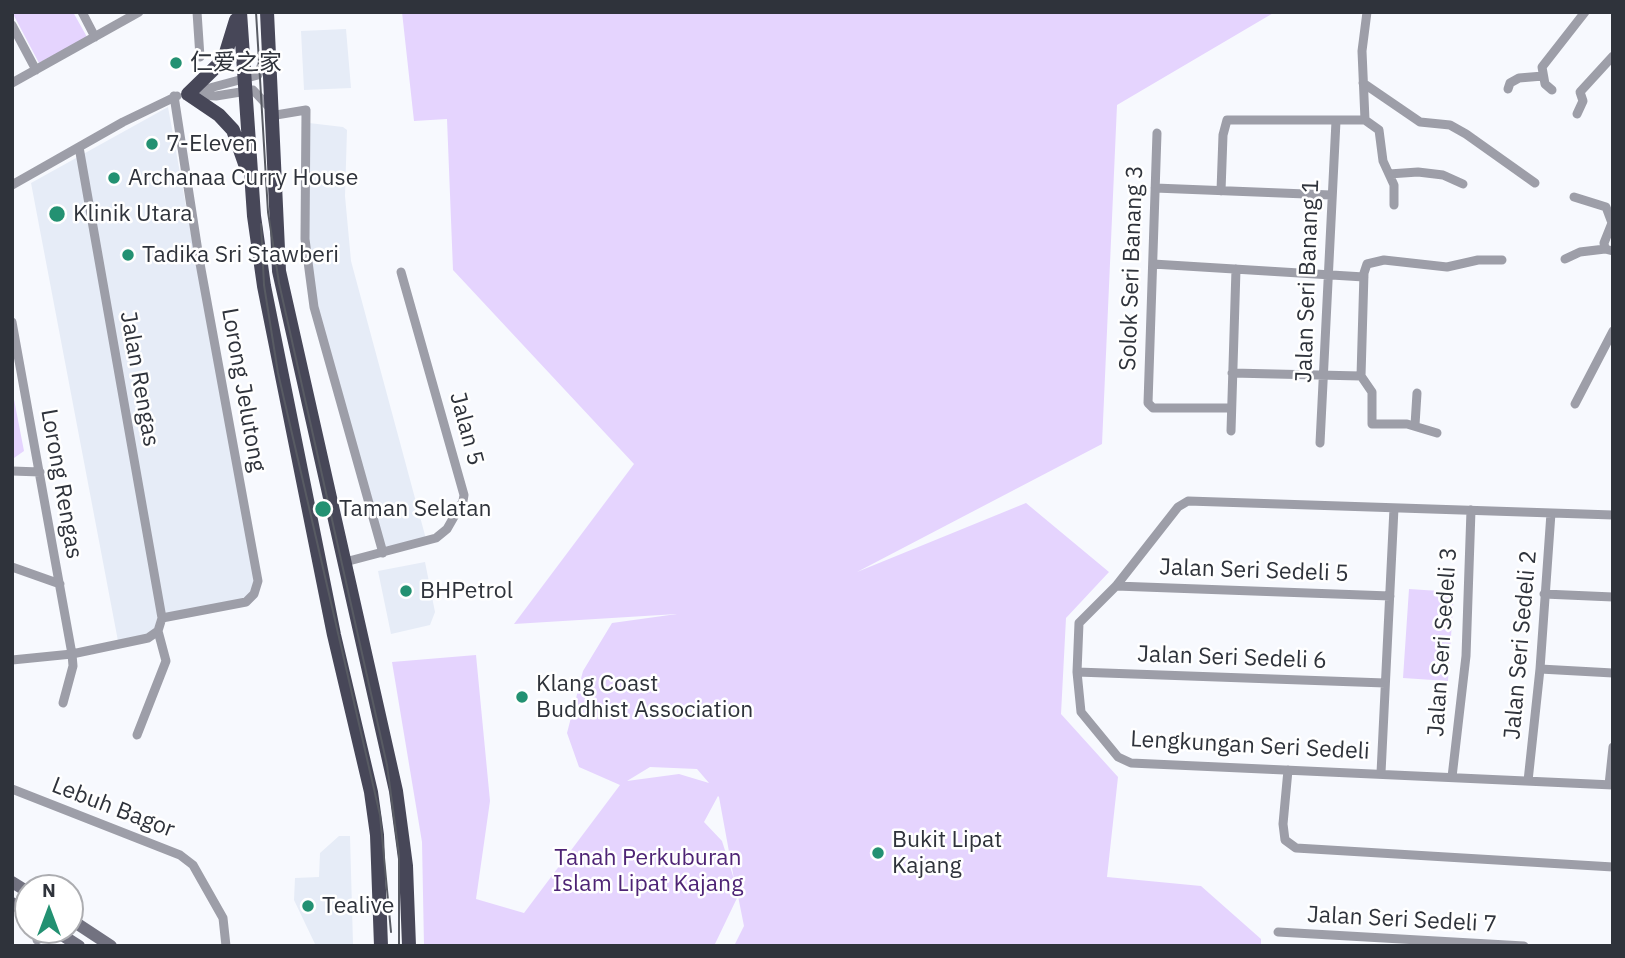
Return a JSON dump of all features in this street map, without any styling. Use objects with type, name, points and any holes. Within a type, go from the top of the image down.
[{"type":"highway","points":[[239,12],[254,216]]},
{"type":"highway","points":[[239,12],[224,59],[181,95],[219,115],[238,141],[254,216],[275,355],[334,635],[371,792],[377,835],[381,946]]},
{"type":"highway","points":[[267,12],[280,282],[400,812],[410,908],[409,946]]},
{"type":"main road","points":[[84,928],[111,946]]},
{"type":"street","points":[[82,12],[95,37]]},
{"type":"street","points":[[12,83],[139,12]]},
{"type":"street","points":[[197,12],[200,57]]},
{"type":"street","points":[[1365,120],[1362,51],[1367,12]]},
{"type":"street","points":[[1552,90],[1545,84],[1542,66],[1585,12]]},
{"type":"street","points":[[12,25],[36,70]]},
{"type":"street","points":[[12,185],[181,95],[246,85],[258,75],[268,45]]},
{"type":"street","points":[[1577,114],[1583,101],[1580,92],[1613,56]]},
{"type":"street","points":[[1508,89],[1510,83],[1519,78],[1543,76]]},
{"type":"street","points":[[1363,83],[1420,122],[1450,125],[1466,134],[1535,183]]},
{"type":"street","points":[[246,85],[258,92],[270,112],[306,110],[304,239],[314,307],[383,552]]},
{"type":"street","name":"Lorong Jelutong","points":[[162,618],[246,602],[254,594],[258,581],[199,258],[181,95]]},
{"type":"street","points":[[1221,191],[1223,135],[1227,120],[1365,120],[1379,130],[1383,161],[1394,185],[1394,205]]},
{"type":"street","name":"Jalan Seri Banang 1","points":[[1320,443],[1326,275],[1336,121]]},
{"type":"street","name":"Solok Seri Banang 3","points":[[1157,133],[1148,403],[1153,408],[1231,408]]},
{"type":"street","name":"Jalan Rengas","points":[[79,147],[162,618]]},
{"type":"street","points":[[1389,174],[1418,172],[1443,176],[1463,184]]},
{"type":"street","points":[[1155,188],[1331,195]]},
{"type":"street","points":[[1565,258],[1580,252],[1609,250],[1605,237],[1612,223],[1610,213],[1606,207],[1574,197]]},
{"type":"street","points":[[1437,433],[1415,425],[1372,424],[1372,392],[1361,376],[1364,277],[1367,264],[1373,261],[1447,267],[1478,260],[1502,260]]},
{"type":"street","points":[[1153,264],[1364,277]]},
{"type":"street","points":[[1231,430],[1236,269]]},
{"type":"street","name":"Jalan 5","points":[[345,562],[429,541],[442,535],[463,501],[464,495],[401,272]]},
{"type":"street","name":"Lorong Rengas","points":[[12,322],[74,666],[63,703]]},
{"type":"street","points":[[1575,404],[1613,331]]},
{"type":"street","points":[[1233,373],[1361,376]]},
{"type":"street","points":[[1415,425],[1417,393]]},
{"type":"street","points":[[12,471],[40,472]]},
{"type":"street","name":"Lengkungan Seri Sedeli","points":[[1611,785],[1130,763],[1118,757],[1081,712],[1077,673],[1079,623],[1116,586],[1178,507],[1188,501],[1313,503],[1613,515]]},
{"type":"street","points":[[1381,773],[1394,508]]},
{"type":"street","name":"Jalan Seri Sedeli 3","points":[[1452,777],[1466,656],[1471,510]]},
{"type":"street","name":"Jalan Seri Sedeli 2","points":[[1528,781],[1540,670],[1551,513]]},
{"type":"street","points":[[12,567],[60,584]]},
{"type":"street","name":"Jalan Seri Sedeli 5","points":[[1116,586],[1390,596]]},
{"type":"street","points":[[1544,594],[1613,597]]},
{"type":"street","points":[[137,735],[166,661],[158,631],[162,618]]},
{"type":"street","points":[[12,660],[72,654],[148,638],[158,631]]},
{"type":"street","points":[[1540,670],[1613,673]]},
{"type":"street","name":"Jalan Seri Sedeli 6","points":[[1077,673],[1385,683]]},
{"type":"street","points":[[1611,785],[1613,747]]},
{"type":"street","points":[[1288,770],[1283,824],[1285,840],[1296,848],[1613,867]]},
{"type":"street","name":"Lebuh Bagor","points":[[12,789],[180,855],[193,865],[223,918],[227,935],[226,946]]},
{"type":"street","name":"Jalan Seri Sedeli 7","points":[[1278,932],[1447,944],[1524,946]]},
{"type":"shaded area","points":[[346,29],[351,88],[304,90],[301,31]]},
{"type":"shaded area","points":[[168,107],[254,580],[252,590],[245,599],[158,615],[155,629],[147,635],[118,641],[31,183]]},
{"type":"shaded area","points":[[309,123],[343,127],[347,130],[345,196],[351,261],[426,539],[385,547],[318,307],[309,242]]},
{"type":"shaded area","points":[[425,562],[435,612],[430,625],[391,634],[378,571]]},
{"type":"shaded area","points":[[339,836],[350,836],[353,944],[315,944],[294,900],[295,878],[319,877],[320,853]]},
{"type":"green space","points":[[12,12],[73,12],[87,37],[39,63]]},
{"type":"green space","name":"Tanah Perkuburan Islam Lipat Kajang","points":[[402,12],[1275,12],[1117,105],[1102,444],[857,572],[1026,503],[1109,572],[1066,618],[1061,714],[1118,777],[1107,877],[1201,886],[1261,939],[1261,946],[734,946],[744,926],[738,896],[714,946],[424,946],[422,842],[392,662],[476,655],[490,801],[476,899],[524,913],[620,785],[579,767],[567,733],[583,671],[612,623],[677,614],[514,624],[634,464],[453,270],[447,119],[414,121]],"holes":[[[650,767],[697,769],[709,783],[679,774],[627,781]],[[719,797],[734,879],[722,841],[704,822]]]},
{"type":"green space","points":[[12,389],[24,451],[14,458],[12,457]]},
{"type":"green space","points":[[1409,589],[1454,592],[1448,681],[1403,678]]},
{"type":"tram line","points":[[256,12],[268,212],[279,283],[387,765],[399,855],[399,946]]},
{"type":"tram line","points":[[261,224],[264,285],[278,373],[380,815],[391,932]]},
{"type":"place","name":"仁爱之家","points":[[176,63]]},
{"type":"place","name":"7-Eleven","points":[[152,144]]},
{"type":"place","name":"Archanaa Curry House","points":[[114,178]]},
{"type":"place","name":"Klinik Utara","points":[[57,214]]},
{"type":"place","name":"Tadika Sri Stawberi","points":[[128,255]]},
{"type":"place","name":"Taman Selatan","points":[[323,509]]},
{"type":"place","name":"BHPetrol","points":[[406,591]]},
{"type":"place","name":"Klang Coast Buddhist Association","points":[[522,697]]},
{"type":"place","name":"Bukit Lipat Kajang","points":[[878,853]]},
{"type":"place","name":"Tealive","points":[[308,906]]}]
